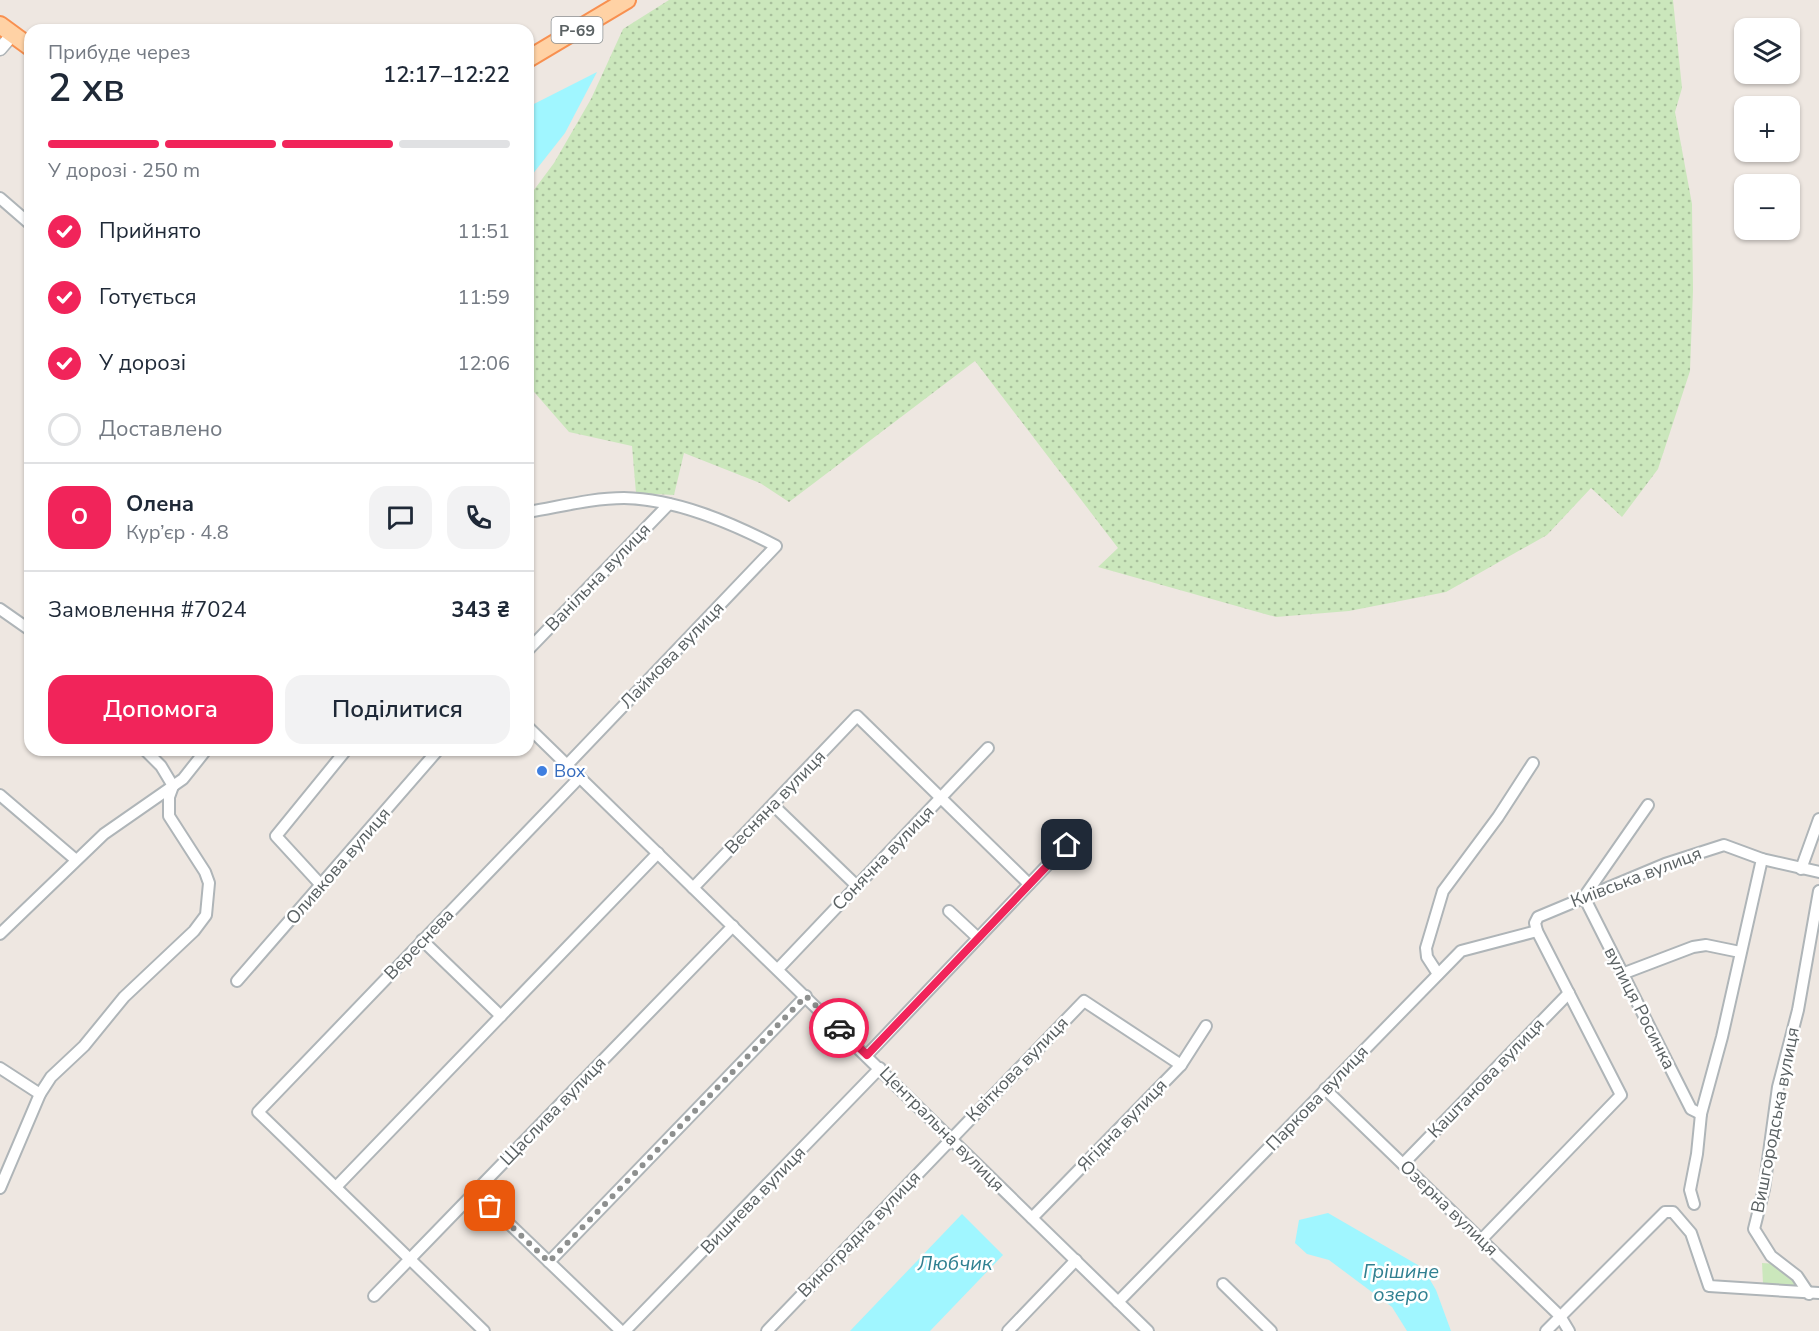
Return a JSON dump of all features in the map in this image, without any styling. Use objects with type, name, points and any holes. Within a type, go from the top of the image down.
[{"type":"main road","name":"Р-69","points":[[534,55],[627,0]]},
{"type":"main road","points":[[6,30],[24,43]]},
{"type":"street","points":[[0,49],[6,30]]},
{"type":"street","points":[[0,198],[24,219]]},
{"type":"street","points":[[534,511],[622,498],[669,504]]},
{"type":"street","name":"Лаймова вулиця","points":[[567,765],[776,546],[723,522],[669,504]]},
{"type":"street","name":"Ванільна вулиця","points":[[534,639],[669,504]]},
{"type":"street","points":[[0,609],[24,626]]},
{"type":"street","name":"Весняна вулиця","points":[[693,888],[857,716],[941,798]]},
{"type":"street","name":"Центральна вулиця","points":[[534,733],[1148,1331]]},
{"type":"street","name":"Сонячна вулиця","points":[[778,969],[988,748]]},
{"type":"street","points":[[152,756],[161,766],[173,786]]},
{"type":"street","points":[[0,934],[104,834],[183,779],[201,756]]},
{"type":"street","points":[[321,885],[276,836],[341,756]]},
{"type":"street","name":"Оливкова вулиця","points":[[237,981],[433,756]]},
{"type":"street","points":[[1438,975],[1427,957],[1426,948],[1443,891],[1498,817],[1533,763]]},
{"type":"street","name":"Вереснева","points":[[336,1187],[258,1112],[580,777]]},
{"type":"street","points":[[0,1188],[40,1094],[51,1077],[84,1046],[124,998],[194,931],[206,915],[209,884],[205,872],[169,816],[169,797],[173,786]]},
{"type":"street","points":[[0,795],[76,860]]},
{"type":"street","points":[[941,798],[1029,884]]},
{"type":"street","points":[[773,805],[857,886]]},
{"type":"street","points":[[1584,897],[1648,805]]},
{"type":"street","points":[[1801,869],[1819,819]]},
{"type":"street","points":[[867,1055],[1076,835]]},
{"type":"street","name":"Київська вулиця","points":[[1537,931],[1535,923],[1538,917],[1687,856],[1724,845],[1762,860],[1819,872]]},
{"type":"street","points":[[484,1331],[336,1187],[658,853]]},
{"type":"street","points":[[1694,1204],[1690,1190],[1701,1114],[1722,1037],[1762,860]]},
{"type":"street","name":"Вишгородська вулиця","points":[[1814,1294],[1797,1276],[1771,1256],[1754,1229],[1764,1189],[1778,1087],[1798,1010],[1819,891]]},
{"type":"street","name":"вулиця Росинка","points":[[1584,897],[1691,1109],[1701,1114]]},
{"type":"street","points":[[949,911],[978,938]]},
{"type":"street","name":"Щаслива вулиця","points":[[374,1296],[733,926]]},
{"type":"street","points":[[1482,1239],[1621,1095],[1537,931]]},
{"type":"street","name":"Паркова вулиця","points":[[1119,1302],[1461,951],[1537,931]]},
{"type":"street","points":[[422,940],[501,1016]]},
{"type":"street","points":[[1622,974],[1693,946],[1706,945],[1740,952]]},
{"type":"street","name":"Каштанова вулиця","points":[[1403,1164],[1569,993]]},
{"type":"street","points":[[549,1262],[806,996]]},
{"type":"street","name":"Квіткова вулиця","points":[[951,1138],[1084,1001],[1181,1065]]},
{"type":"street","name":"Ягідна вулиця","points":[[1032,1218],[1181,1065],[1206,1026]]},
{"type":"street","points":[[0,1068],[40,1094]]},
{"type":"street","name":"Вишнева вулиця","points":[[625,1331],[880,1068]]},
{"type":"street","name":"Озерна вулиця","points":[[1325,1089],[1560,1316],[1569,1331]]},
{"type":"street","name":"Виноградна вулиця","points":[[767,1331],[951,1138]]},
{"type":"street","points":[[476,1192],[621,1331]]},
{"type":"street","points":[[1546,1331],[1665,1212],[1673,1212],[1691,1233],[1709,1286],[1814,1294]]},
{"type":"street","points":[[1008,1331],[1076,1260]]},
{"type":"street","points":[[1223,1284],[1272,1331]]},
{"type":"green space","points":[[669,0],[1673,0],[1682,88],[1675,112],[1692,204],[1693,290],[1690,371],[1658,469],[1622,517],[1591,488],[1547,535],[1446,592],[1349,611],[1276,617],[1098,567],[1118,548],[975,361],[789,502],[760,483],[684,453],[674,495],[636,493],[632,446],[569,432],[534,392],[534,190],[554,163],[591,99],[623,29]]},
{"type":"green space","points":[[1762,1263],[1777,1264],[1800,1287],[1763,1283]]},
{"type":"water","points":[[597,72],[565,133],[534,172],[534,104]]},
{"type":"water","name":"Грішине озеро","points":[[1328,1213],[1423,1268],[1436,1290],[1451,1331],[1407,1331],[1392,1307],[1329,1260],[1307,1254],[1295,1243],[1299,1220]]},
{"type":"water","name":"Любчик","points":[[962,1214],[1003,1255],[930,1331],[850,1331]]},
{"type":"way so far","points":[[490,1206],[549,1262],[806,996],[839,1028]]},
{"type":"place","name":"Box","points":[[542,771]]},
{"type":"route","points":[[839,1028],[867,1055],[1067,845]]}]
